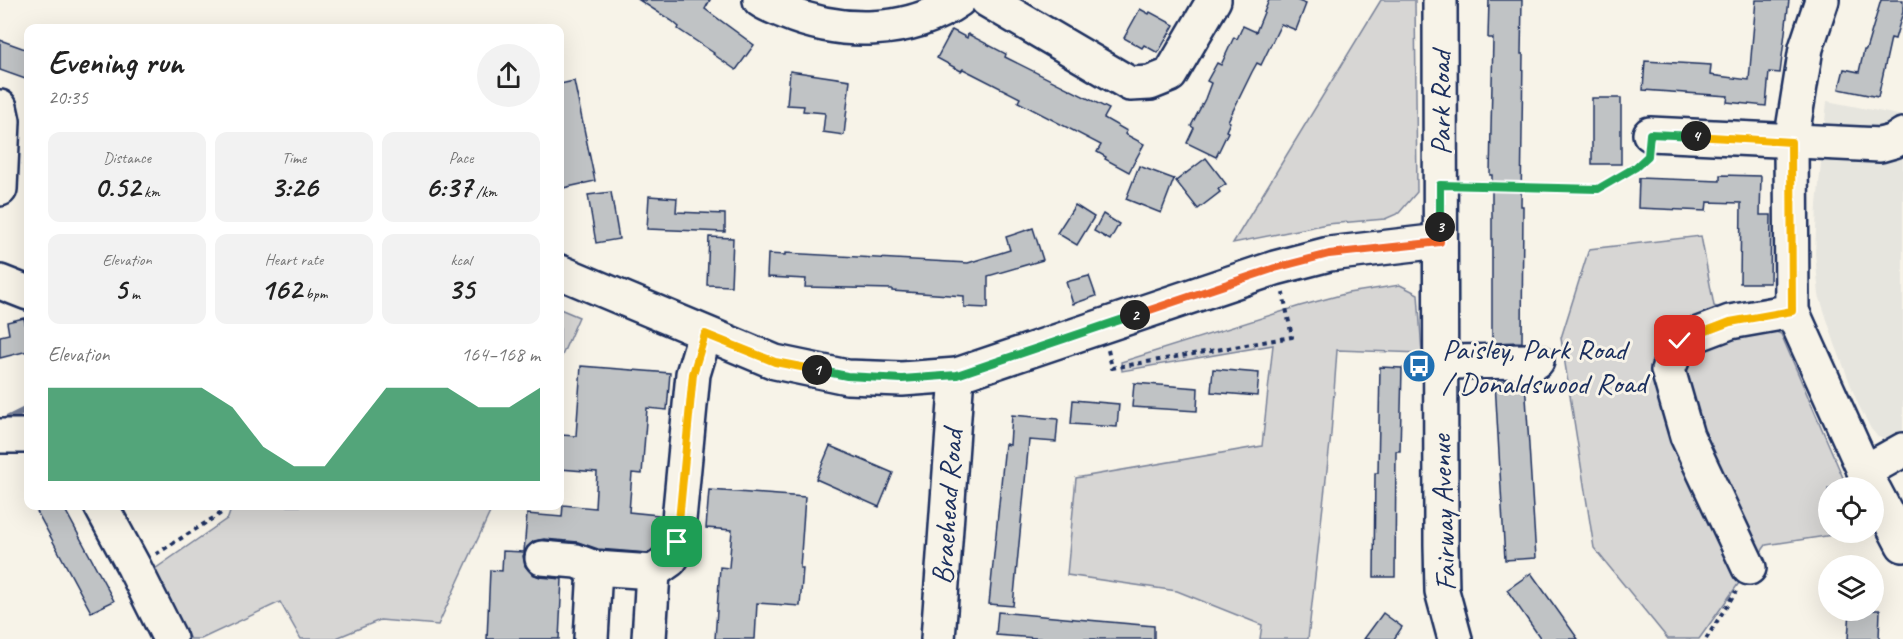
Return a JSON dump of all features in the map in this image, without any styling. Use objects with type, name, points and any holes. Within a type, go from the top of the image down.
[{"type":"street","points":[[759,0],[806,21],[862,29],[917,21],[959,0]]},
{"type":"street","points":[[987,0],[1130,84],[1150,83],[1170,75],[1214,0]]},
{"type":"street","name":"Park Road","points":[[1440,0],[1440,242]]},
{"type":"street","points":[[1822,0],[1806,48],[1791,142],[1792,311],[1867,477]]},
{"type":"street","points":[[0,189],[8,118]]},
{"type":"street","points":[[1650,132],[1791,142],[1880,145],[1894,141],[1903,135]]},
{"type":"street","points":[[564,274],[775,362],[847,376],[902,379],[957,375],[1275,268],[1329,254],[1440,242]]},
{"type":"street","name":"Fairway Avenue","points":[[1440,242],[1442,591],[1455,639]]},
{"type":"street","points":[[0,282],[24,291]]},
{"type":"street","points":[[1749,568],[1687,435],[1668,370],[1680,341],[1730,322],[1792,311]]},
{"type":"street","points":[[542,558],[576,561],[595,568],[653,572],[670,560],[675,551],[693,374],[705,334]]},
{"type":"street","points":[[1440,362],[1537,361]]},
{"type":"street","name":"Braehead Road","points":[[938,639],[957,375]]},
{"type":"street","points":[[0,436],[24,436]]},
{"type":"street","points":[[1876,477],[1903,450]]},
{"type":"street","points":[[1884,509],[1903,545]]},
{"type":"street","points":[[103,510],[135,567],[170,639]]},
{"type":"street","points":[[591,639],[595,568]]},
{"type":"street","points":[[649,639],[653,572]]},
{"type":"path","points":[[1440,185],[1598,189],[1636,167],[1650,132]]},
{"type":"path","points":[[1102,326],[1112,368],[1292,337],[1284,296],[1275,268]]},
{"type":"path","points":[[135,567],[224,510]]},
{"type":"path","points":[[1706,639],[1749,568]]},
{"type":"shaded area","points":[[1381,0],[1415,0],[1417,192],[1399,213],[1385,219],[1327,224],[1233,243]]},
{"type":"shaded area","points":[[1827,101],[1903,116],[1903,438],[1888,440],[1878,437],[1871,429],[1858,404],[1819,295],[1815,254],[1817,205]]},
{"type":"shaded area","points":[[1701,236],[1714,306],[1781,334],[1843,477],[1818,477],[1818,537],[1766,545],[1699,639],[1668,639],[1594,548],[1561,338],[1589,249]]},
{"type":"shaded area","points":[[1400,285],[1418,294],[1422,353],[1337,350],[1331,434],[1308,639],[1260,639],[1262,625],[1177,591],[1067,575],[1076,478],[1262,446],[1273,345],[1122,371],[1121,362],[1300,306],[1348,293]]},
{"type":"shaded area","points":[[564,311],[579,317],[564,351]]},
{"type":"shaded area","points":[[231,510],[491,510],[438,625],[380,620],[334,639],[301,639],[280,602],[201,639],[190,639],[152,571],[228,518]]},
{"type":"building","points":[[639,0],[710,0],[705,9],[754,45],[736,70],[678,29],[679,27],[672,21]]},
{"type":"building","points":[[1269,0],[1296,0],[1306,4],[1296,30],[1281,24],[1261,65],[1257,63],[1228,121],[1230,122],[1226,131],[1228,132],[1216,157],[1187,143],[1194,128],[1191,126],[1205,99],[1211,83],[1207,81],[1217,63],[1221,65],[1234,37],[1237,39],[1243,26],[1256,32]]},
{"type":"building","points":[[1489,0],[1522,0],[1522,342],[1492,343],[1492,175],[1490,175],[1493,38],[1488,38]]},
{"type":"building","points":[[1756,0],[1789,0],[1780,73],[1769,72],[1766,106],[1727,102],[1728,96],[1643,90],[1645,61],[1711,65],[1710,75],[1749,80]]},
{"type":"building","points":[[1881,0],[1903,0],[1903,12],[1895,39],[1891,38],[1878,97],[1839,89],[1844,69],[1859,72]]},
{"type":"building","points":[[1140,9],[1174,25],[1158,53],[1144,45],[1142,48],[1124,38]]},
{"type":"building","points":[[952,30],[967,38],[968,34],[1006,54],[1005,57],[1109,109],[1104,118],[1127,131],[1125,134],[1144,144],[1129,172],[1097,152],[1101,145],[1018,102],[1020,98],[937,58]]},
{"type":"building","points":[[0,40],[24,49],[24,79],[0,70]]},
{"type":"building","points":[[790,71],[850,80],[844,135],[823,132],[825,113],[803,111],[804,106],[787,105]]},
{"type":"building","points":[[574,81],[595,181],[564,188],[564,83]]},
{"type":"building","points":[[1592,98],[1621,98],[1621,164],[1592,164]]},
{"type":"building","points":[[1206,158],[1226,184],[1218,189],[1220,192],[1198,209],[1176,181]]},
{"type":"building","points":[[1139,166],[1174,179],[1161,213],[1126,199]]},
{"type":"building","points":[[1720,175],[1761,176],[1760,215],[1771,215],[1770,283],[1740,283],[1741,203],[1707,202],[1706,211],[1638,208],[1639,178],[1720,181]]},
{"type":"building","points":[[611,192],[619,239],[596,243],[588,195]]},
{"type":"building","points":[[649,196],[677,198],[676,212],[725,214],[725,232],[647,229]]},
{"type":"building","points":[[1075,205],[1094,217],[1077,245],[1057,233]]},
{"type":"building","points":[[1103,214],[1119,224],[1110,240],[1094,231]]},
{"type":"building","points":[[1033,228],[1043,260],[988,276],[988,308],[964,307],[964,296],[892,291],[892,289],[805,287],[806,279],[767,277],[768,254],[968,263],[1010,250],[1006,237]]},
{"type":"building","points":[[709,237],[733,238],[731,286],[707,285]]},
{"type":"building","points":[[1089,276],[1096,296],[1073,304],[1066,282]]},
{"type":"building","points":[[24,318],[24,352],[0,358],[0,336],[9,334],[7,322]]},
{"type":"building","points":[[581,366],[670,373],[667,410],[647,408],[642,474],[632,473],[629,512],[658,515],[655,547],[648,553],[598,549],[578,542],[544,539],[534,541],[527,547],[523,556],[525,566],[532,574],[540,577],[562,579],[559,639],[487,639],[490,570],[502,571],[503,551],[524,552],[527,514],[562,517],[564,505],[595,508],[597,472],[564,469],[564,435],[576,436]]},
{"type":"building","points":[[1380,367],[1402,368],[1400,451],[1396,451],[1395,577],[1374,577],[1375,473],[1378,473]]},
{"type":"building","points":[[1213,369],[1259,373],[1257,396],[1211,392]]},
{"type":"building","points":[[1525,381],[1536,558],[1505,560],[1495,382]]},
{"type":"building","points":[[1134,383],[1198,388],[1197,411],[1132,407]]},
{"type":"building","points":[[1073,400],[1119,404],[1117,427],[1071,424]]},
{"type":"building","points":[[1012,415],[1058,419],[1056,442],[1029,440],[1013,606],[989,604],[1005,444],[1010,445]]},
{"type":"building","points":[[830,446],[893,473],[879,507],[816,479]]},
{"type":"building","points":[[709,490],[805,497],[800,606],[757,603],[755,639],[715,639],[720,567],[729,568],[732,530],[706,528]]},
{"type":"building","points":[[36,510],[65,510],[114,601],[91,612]]},
{"type":"building","points":[[1531,573],[1578,639],[1541,639],[1507,590]]},
{"type":"building","points":[[998,612],[1154,626],[1154,639],[1050,639],[996,635]]},
{"type":"building","points":[[1383,613],[1402,627],[1394,639],[1364,639]]},
{"type":"building","points":[[1849,621],[1880,621],[1879,639],[1848,639]]},
{"type":"waterway","points":[[0,423],[24,411]]},
{"type":"place","name":"Paisley, Park Road / Donaldswood Road","points":[[1419,366]]},
{"type":"route","points":[[677,542],[693,374],[705,334],[775,362],[847,376],[902,379],[957,375],[1275,268],[1329,254],[1440,242],[1440,185],[1598,189],[1636,167],[1648,156],[1650,134],[1791,142],[1792,311],[1730,322],[1680,341]]}]
